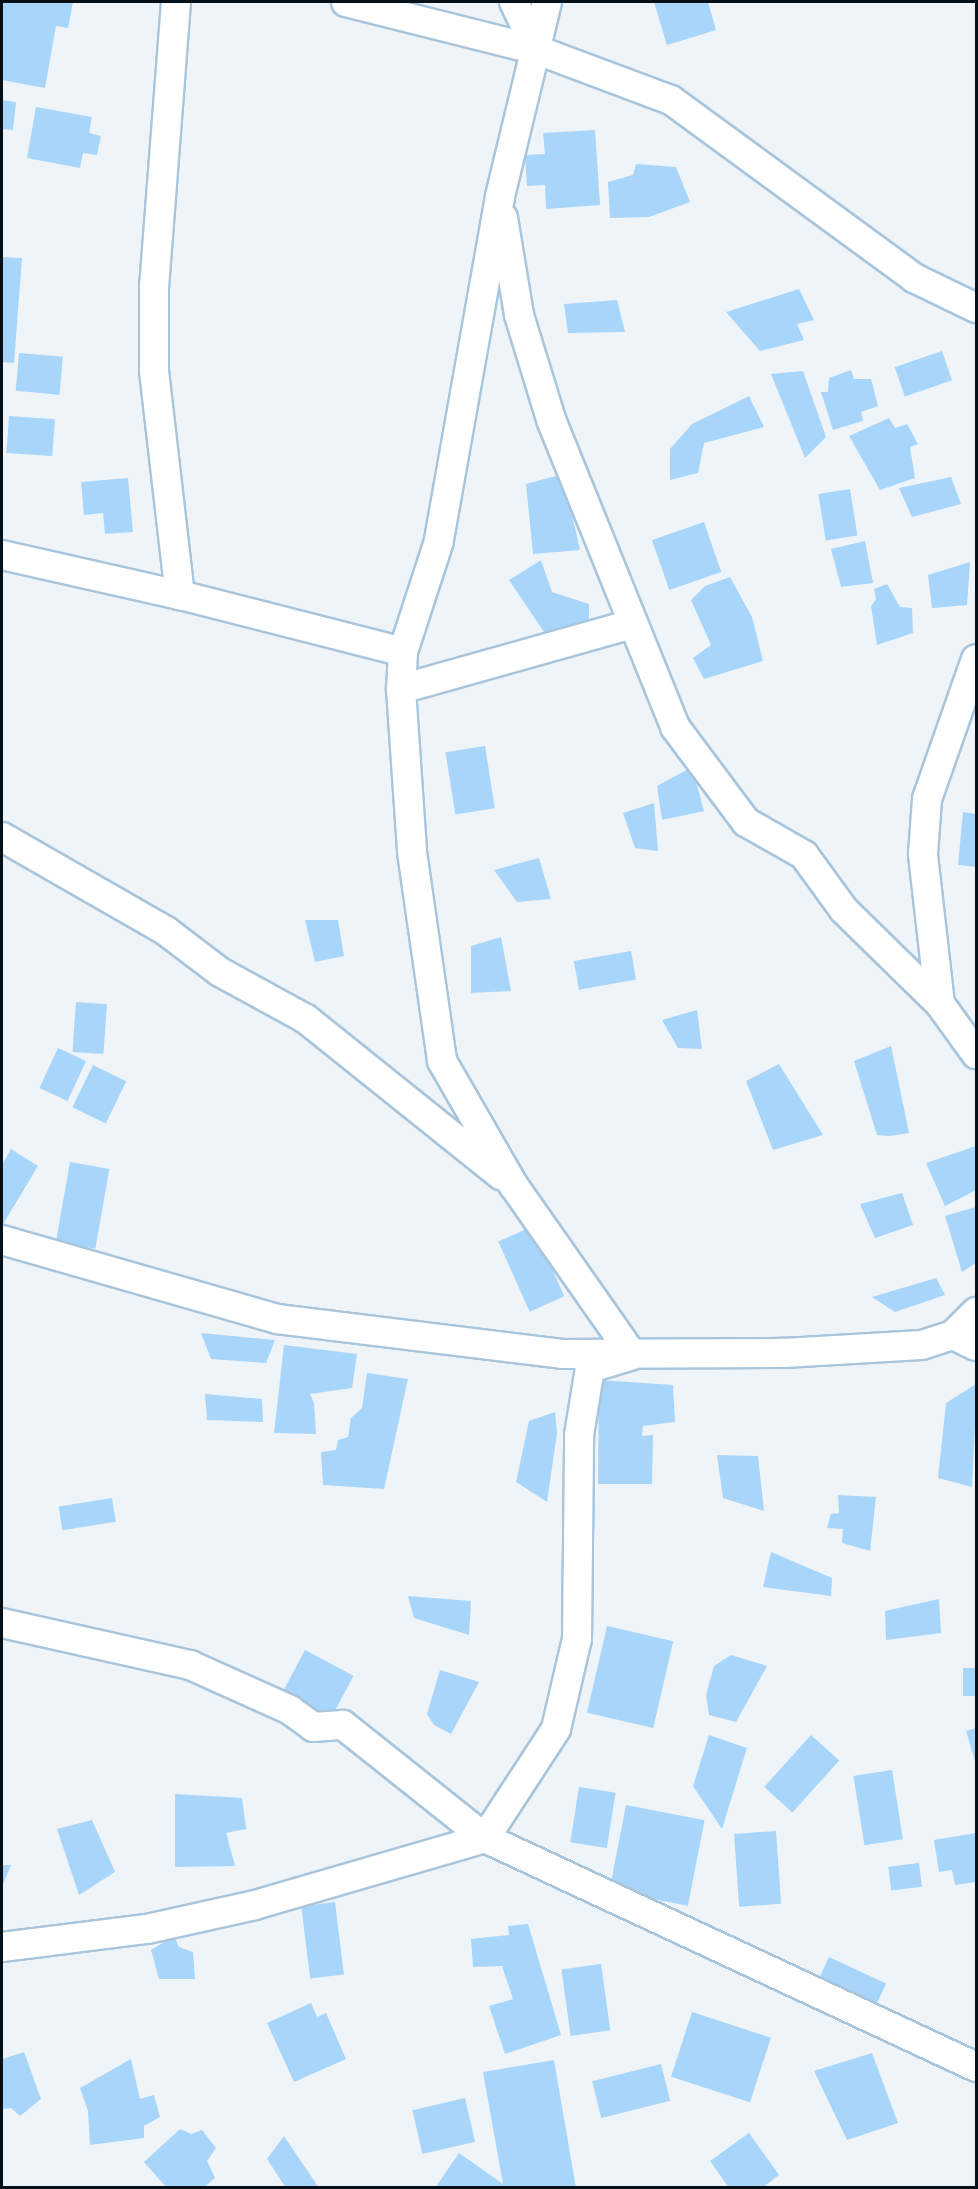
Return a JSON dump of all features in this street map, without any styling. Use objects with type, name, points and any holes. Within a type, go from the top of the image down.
[{"type":"street","points":[[176,2],[154,306],[154,371],[180,595]]},
{"type":"street","points":[[346,2],[537,50],[671,100],[914,278],[976,308]]},
{"type":"street","points":[[514,2],[537,50]]},
{"type":"street","points":[[547,2],[500,197],[439,541],[403,652],[401,689],[412,852],[442,1061],[514,1186],[631,1354]]},
{"type":"street","points":[[500,197],[519,315],[552,422],[675,727],[746,822],[804,855],[844,910],[940,1004],[976,1054]]},
{"type":"street","points":[[2,555],[180,595],[403,652]]},
{"type":"street","points":[[401,689],[632,624]]},
{"type":"street","points":[[940,1004],[923,854],[927,799],[976,659]]},
{"type":"street","points":[[2,837],[166,931],[220,972],[306,1019],[514,1186]]},
{"type":"street","points":[[2,1240],[277,1319],[562,1354],[784,1353],[965,1341],[976,1312]]},
{"type":"street","points":[[2,1947],[147,1929],[255,1905],[485,1838],[556,1729],[577,1639],[579,1435],[590,1368],[631,1354]]},
{"type":"street","points":[[2,1623],[190,1665],[290,1710],[313,1727],[343,1725],[485,1838],[976,2067]]},
{"type":"building","points":[[2,2],[73,2],[68,28],[56,26],[45,88],[2,80]]},
{"type":"building","points":[[654,2],[708,2],[716,30],[667,45]]},
{"type":"building","points":[[2,100],[16,102],[13,130],[2,129]]},
{"type":"building","points":[[36,107],[92,117],[89,133],[101,136],[97,155],[83,153],[80,168],[27,158]]},
{"type":"building","points":[[595,130],[600,205],[546,209],[545,185],[527,186],[525,155],[545,154],[543,133]]},
{"type":"building","points":[[636,164],[676,167],[690,202],[649,217],[610,218],[608,182],[633,175]]},
{"type":"building","points":[[2,257],[22,258],[14,363],[2,362]]},
{"type":"building","points":[[799,289],[814,320],[797,324],[804,340],[760,351],[726,312]]},
{"type":"building","points":[[617,300],[625,332],[568,333],[564,304]]},
{"type":"building","points":[[942,351],[952,380],[905,397],[895,367]]},
{"type":"building","points":[[19,353],[63,357],[60,395],[16,391]]},
{"type":"building","points":[[851,370],[854,379],[871,379],[878,406],[861,412],[863,421],[833,430],[821,392],[828,392],[829,378]]},
{"type":"building","points":[[803,371],[826,437],[805,458],[771,374]]},
{"type":"building","points":[[749,396],[764,427],[704,443],[698,473],[670,480],[670,449],[692,424]]},
{"type":"building","points":[[9,416],[55,419],[52,456],[6,453]]},
{"type":"building","points":[[889,418],[895,428],[907,424],[918,444],[910,447],[915,478],[880,490],[849,436]]},
{"type":"building","points":[[563,474],[580,550],[533,554],[526,484]]},
{"type":"building","points":[[951,477],[961,504],[912,517],[899,488]]},
{"type":"building","points":[[128,478],[133,532],[105,534],[103,513],[84,515],[81,482]]},
{"type":"building","points":[[850,489],[857,535],[826,540],[818,494]]},
{"type":"building","points":[[704,522],[721,572],[669,590],[652,540]]},
{"type":"building","points":[[865,541],[873,583],[841,587],[831,549]]},
{"type":"building","points":[[541,560],[552,592],[589,604],[589,624],[546,635],[509,580]]},
{"type":"building","points":[[970,562],[967,605],[932,608],[928,575]]},
{"type":"building","points":[[730,577],[752,617],[763,661],[704,679],[693,658],[711,645],[691,600],[705,586]]},
{"type":"building","points":[[887,584],[900,607],[912,608],[913,633],[877,645],[871,606],[876,599],[874,589]]},
{"type":"building","points":[[485,746],[495,808],[455,814],[445,752]]},
{"type":"building","points":[[692,767],[704,811],[662,820],[657,786]]},
{"type":"building","points":[[654,803],[658,851],[635,848],[623,813]]},
{"type":"building","points":[[963,812],[976,814],[976,867],[958,865]]},
{"type":"building","points":[[539,858],[551,899],[517,902],[494,870]]},
{"type":"building","points":[[305,920],[338,920],[344,956],[315,962]]},
{"type":"building","points":[[501,937],[511,991],[471,993],[471,946]]},
{"type":"building","points":[[631,951],[636,980],[579,990],[574,961]]},
{"type":"building","points":[[76,1002],[107,1004],[103,1054],[73,1052]]},
{"type":"building","points":[[697,1010],[702,1049],[678,1048],[662,1020]]},
{"type":"building","points":[[891,1046],[909,1133],[890,1136],[877,1135],[854,1061]]},
{"type":"building","points":[[58,1048],[86,1061],[68,1101],[39,1088]]},
{"type":"building","points":[[779,1064],[823,1135],[773,1150],[746,1081]]},
{"type":"building","points":[[93,1065],[126,1081],[106,1123],[72,1107]]},
{"type":"building","points":[[976,1146],[976,1190],[945,1206],[926,1163]]},
{"type":"building","points":[[11,1149],[38,1166],[2,1226],[2,1165]]},
{"type":"building","points":[[70,1162],[109,1169],[95,1249],[56,1242]]},
{"type":"building","points":[[902,1193],[913,1225],[875,1238],[860,1204]]},
{"type":"building","points":[[976,1207],[976,1263],[962,1272],[945,1216]]},
{"type":"building","points":[[533,1226],[564,1296],[530,1312],[498,1241]]},
{"type":"building","points":[[936,1278],[945,1295],[895,1312],[872,1297]]},
{"type":"building","points":[[201,1333],[275,1340],[266,1363],[211,1359]]},
{"type":"building","points":[[284,1345],[357,1354],[352,1388],[310,1394],[314,1403],[316,1434],[274,1433]]},
{"type":"building","points":[[367,1373],[408,1379],[384,1489],[323,1485],[321,1452],[336,1450],[338,1440],[348,1437],[351,1418],[362,1408]]},
{"type":"building","points":[[599,1380],[673,1385],[675,1422],[643,1426],[642,1436],[653,1435],[652,1484],[598,1484]]},
{"type":"building","points":[[976,1384],[972,1487],[938,1478],[946,1403]]},
{"type":"building","points":[[205,1394],[262,1399],[263,1422],[207,1420]]},
{"type":"building","points":[[555,1412],[557,1433],[547,1502],[516,1482],[529,1421]]},
{"type":"building","points":[[717,1455],[758,1456],[764,1511],[723,1498]]},
{"type":"building","points":[[838,1495],[876,1497],[870,1551],[842,1543],[843,1529],[827,1528],[831,1514],[839,1513]]},
{"type":"building","points":[[112,1498],[116,1522],[62,1530],[59,1506]]},
{"type":"building","points":[[771,1552],[832,1578],[831,1596],[763,1587]]},
{"type":"building","points":[[408,1596],[471,1601],[469,1635],[414,1618]]},
{"type":"building","points":[[939,1599],[941,1633],[886,1640],[885,1611]]},
{"type":"building","points":[[607,1626],[673,1641],[653,1728],[587,1713]]},
{"type":"building","points":[[305,1650],[354,1676],[329,1723],[280,1697]]},
{"type":"building","points":[[731,1655],[767,1666],[736,1722],[709,1715],[706,1695],[714,1666]]},
{"type":"building","points":[[963,1668],[976,1668],[976,1696],[963,1696]]},
{"type":"building","points":[[440,1670],[479,1682],[451,1734],[434,1725],[427,1714]]},
{"type":"building","points":[[976,1728],[976,1765],[966,1731]]},
{"type":"building","points":[[709,1735],[747,1748],[722,1829],[693,1786]]},
{"type":"building","points":[[811,1735],[839,1760],[792,1812],[764,1787]]},
{"type":"building","points":[[892,1770],[903,1839],[864,1845],[853,1776]]},
{"type":"building","points":[[579,1787],[616,1793],[607,1848],[570,1842]]},
{"type":"building","points":[[175,1794],[242,1798],[246,1829],[226,1833],[235,1866],[175,1867]]},
{"type":"building","points":[[626,1805],[705,1820],[688,1906],[609,1890]]},
{"type":"building","points":[[92,1820],[115,1872],[79,1895],[57,1829]]},
{"type":"building","points":[[776,1831],[781,1904],[739,1907],[734,1834]]},
{"type":"building","points":[[976,1833],[976,1882],[955,1885],[952,1870],[939,1872],[934,1840]]},
{"type":"building","points":[[919,1863],[922,1887],[891,1891],[888,1867]]},
{"type":"building","points":[[2,1865],[11,1865],[2,1887]]},
{"type":"building","points":[[335,1902],[344,1974],[310,1979],[301,1906]]},
{"type":"building","points":[[528,1924],[561,2035],[505,2054],[489,2006],[513,1999],[502,1966],[473,1967],[471,1939],[509,1935],[508,1926]]},
{"type":"building","points":[[174,1936],[179,1947],[193,1952],[195,1979],[159,1979],[151,1950]]},
{"type":"building","points":[[829,1957],[886,1984],[871,2016],[814,1990]]},
{"type":"building","points":[[601,1964],[610,2030],[571,2036],[561,1970]]},
{"type":"building","points":[[311,2003],[317,2017],[326,2013],[346,2059],[294,2082],[267,2023]]},
{"type":"building","points":[[692,2012],[771,2038],[750,2102],[671,2077]]},
{"type":"building","points":[[24,2052],[41,2099],[20,2116],[11,2108],[2,2109],[2,2059]]},
{"type":"building","points":[[872,2053],[898,2123],[847,2140],[814,2071]]},
{"type":"building","points":[[131,2059],[140,2099],[154,2095],[160,2117],[144,2126],[144,2138],[90,2145],[88,2111],[80,2088]]},
{"type":"building","points":[[554,2060],[576,2188],[435,2188],[459,2153],[503,2184],[483,2072]]},
{"type":"building","points":[[661,2064],[670,2101],[601,2118],[592,2081]]},
{"type":"building","points":[[465,2098],[475,2142],[423,2154],[412,2110]]},
{"type":"building","points":[[180,2129],[191,2134],[202,2130],[216,2148],[207,2161],[215,2178],[203,2188],[167,2188],[144,2162]]},
{"type":"building","points":[[749,2133],[779,2175],[762,2188],[729,2188],[710,2161]]},
{"type":"building","points":[[284,2136],[319,2188],[286,2188],[267,2159]]}]
